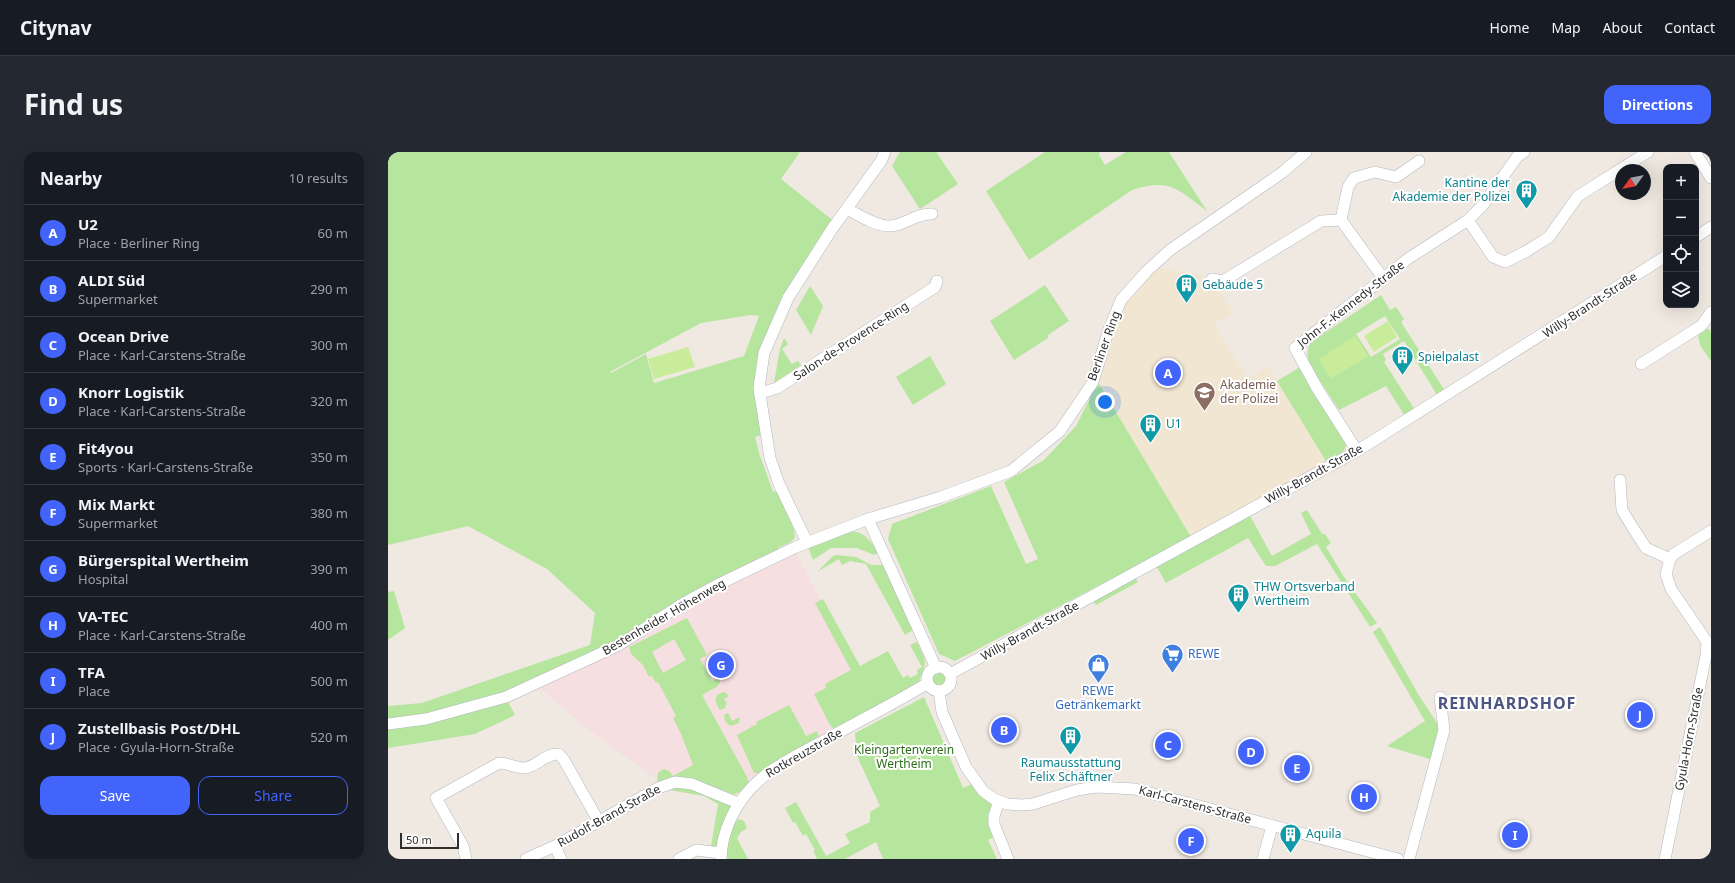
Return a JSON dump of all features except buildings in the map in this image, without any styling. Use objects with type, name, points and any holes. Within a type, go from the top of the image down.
[{"type":"street","points":[[807,542],[779,484],[770,458],[760,393],[764,353],[788,298],[832,229],[881,161],[885,152]]},
{"type":"street","name":"Berliner Ring","points":[[868,519],[941,497],[1011,471],[1060,431],[1092,382],[1108,332],[1121,300],[1131,288],[1146,271],[1170,250],[1283,172],[1306,152]]},
{"type":"street","name":"John-F.-Kennedy-Straße","points":[[1357,451],[1317,388],[1295,348],[1409,258],[1468,220],[1483,205],[1517,157],[1524,152]]},
{"type":"street","points":[[1468,220],[1493,257],[1505,262],[1549,237],[1578,196],[1648,152]]},
{"type":"street","points":[[1695,152],[1711,178]]},
{"type":"street","points":[[1383,278],[1341,220],[1348,186],[1354,178],[1375,172],[1396,177],[1419,161]]},
{"type":"street","points":[[847,209],[874,222],[887,226],[924,214],[932,214]]},
{"type":"street","points":[[1212,279],[1223,281],[1321,221],[1341,220]]},
{"type":"street","points":[[1698,236],[1711,227]]},
{"type":"street","name":"Willy-Brandt-Straße","points":[[950,674],[1357,451],[1663,258]]},
{"type":"street","name":"Salon-de-Provence-Ring","points":[[760,393],[773,391],[935,287],[937,280]]},
{"type":"street","points":[[1641,364],[1700,326],[1711,312]]},
{"type":"street","points":[[1620,480],[1622,510],[1646,548],[1670,559],[1674,554],[1711,531]]},
{"type":"street","points":[[868,519],[936,668]]},
{"type":"street","name":"Bestenheider Höhenweg","points":[[388,724],[426,719],[506,697],[619,645],[682,604],[710,589],[807,542],[868,519]]},
{"type":"street","name":"Gyula-Horn-Straße","points":[[1665,859],[1706,655],[1707,642],[1671,589],[1666,574],[1670,559]]},
{"type":"street","points":[[936,668],[944,668],[950,674],[951,681],[949,686],[944,690],[939,691],[932,688],[928,684],[928,675],[936,668]]},
{"type":"street","name":"Rotkreuzstraße","points":[[721,856],[727,826],[738,803],[757,781],[776,767],[928,684]]},
{"type":"street","name":"Karl-Carstens-Straße","points":[[939,691],[942,712],[966,767],[983,791],[1007,804],[1033,804],[1077,790],[1096,788],[1135,789],[1398,859]]},
{"type":"street","points":[[1409,859],[1444,730],[1440,696]]},
{"type":"street","points":[[466,859],[462,846],[436,798],[499,763],[505,763],[522,768],[529,767],[553,754],[559,754],[564,760],[598,822]]},
{"type":"street","name":"Rudolf-Brand-Straße","points":[[526,859],[555,846],[658,788],[675,782],[692,784],[738,803]]},
{"type":"street","points":[[1000,801],[994,816],[994,824],[1008,859]]},
{"type":"street","points":[[1263,859],[1272,826]]},
{"type":"street","points":[[555,846],[561,859]]},
{"type":"street","points":[[679,859],[696,850],[721,856]]},
{"type":"shaded area","name":"Akademie der Polizei","points":[[1159,268],[1203,275],[1218,287],[1233,312],[1214,325],[1248,379],[1268,366],[1329,466],[1193,541],[1098,382],[1117,317],[1133,289]]},
{"type":"shaded area","points":[[795,552],[878,705],[759,772],[737,793],[683,776],[659,781],[586,728],[540,688],[631,642],[767,564]]},
{"type":"green space","points":[[388,152],[800,152],[781,179],[836,223],[764,353],[761,435],[755,437],[773,492],[779,490],[794,530],[795,537],[791,542],[778,548],[780,555],[619,645],[506,698],[515,715],[475,734],[388,748],[388,706],[422,703],[590,645],[595,613],[547,569],[468,526],[388,545]],"holes":[[[751,315],[759,316],[744,356],[654,383],[646,354],[611,373],[610,372],[701,323]]]},
{"type":"green space","points":[[900,152],[936,152],[958,184],[920,209],[892,166]]},
{"type":"green space","points":[[1045,152],[1100,152],[1099,155],[1105,165],[1126,152],[1169,152],[1207,211],[1180,192],[1165,186],[1156,185],[1132,190],[1029,260],[986,191]]},
{"type":"green space","points":[[1045,285],[1069,321],[1048,335],[1048,338],[1014,360],[990,321]]},
{"type":"green space","points":[[810,286],[823,306],[811,335],[796,310]]},
{"type":"green space","points":[[1381,295],[1390,310],[1396,307],[1404,319],[1401,322],[1445,391],[1437,395],[1404,341],[1383,354],[1386,360],[1384,362],[1415,410],[1405,416],[1386,386],[1339,410],[1309,364],[1308,349],[1310,343]],"holes":[[[1385,316],[1400,339],[1371,357],[1356,334]]]},
{"type":"green space","points":[[1388,321],[1397,337],[1374,352],[1364,336]]},
{"type":"green space","points":[[1703,328],[1709,329],[1711,333],[1711,361],[1701,347],[1698,337]]},
{"type":"green space","points":[[1355,336],[1368,356],[1331,379],[1319,359]]},
{"type":"green space","points":[[784,338],[788,344],[782,349],[792,364],[798,361],[801,365],[774,383],[780,349]]},
{"type":"green space","points":[[688,347],[695,367],[654,379],[648,359]]},
{"type":"green space","points":[[930,356],[946,384],[913,405],[896,377]]},
{"type":"green space","points":[[1300,367],[1346,441],[1343,452],[1326,461],[1277,381]]},
{"type":"green space","points":[[1098,382],[1191,537],[955,661],[939,654],[888,539],[892,524],[991,486],[1026,564],[1038,559],[1004,482],[1044,460],[1076,426]]},
{"type":"green space","points":[[1307,510],[1322,534],[1325,534],[1331,543],[1326,547],[1344,577],[1377,623],[1370,627],[1317,544],[1275,566],[1266,566],[1248,538],[1166,583],[1154,562],[1248,512],[1272,556],[1311,534],[1301,513]]},
{"type":"green space","points":[[851,531],[864,535],[878,553],[874,555],[857,548],[831,548],[813,560],[808,547]]},
{"type":"green space","points":[[836,555],[856,557],[871,565],[883,565],[913,630],[905,635],[866,564],[850,561],[842,565],[839,559],[817,572]]},
{"type":"green space","points":[[1132,574],[1138,582],[1096,605],[1091,596]]},
{"type":"green space","points":[[394,591],[405,628],[388,640],[388,592]]},
{"type":"green space","points":[[823,599],[860,666],[888,651],[903,678],[908,675],[910,678],[918,674],[917,670],[922,667],[910,645],[917,642],[924,657],[925,664],[918,685],[836,728],[833,728],[830,725],[814,694],[826,688],[825,684],[851,670],[815,603]]},
{"type":"green space","points":[[687,618],[707,655],[700,659],[712,681],[719,678],[720,682],[718,686],[702,695],[747,777],[749,784],[737,793],[729,796],[684,778],[671,777],[657,783],[658,773],[663,769],[669,771],[673,776],[693,765],[673,718],[676,716],[658,682],[656,683],[652,676],[649,677],[643,665],[631,654],[629,647]],"holes":[[[674,639],[686,660],[663,673],[652,652]]]},
{"type":"green space","points":[[1380,627],[1418,694],[1441,729],[1436,761],[1387,746],[1425,721],[1373,632]]},
{"type":"green space","points":[[936,672],[942,672],[946,676],[946,682],[942,686],[936,686],[932,682],[932,676]]},
{"type":"green space","points":[[725,692],[729,696],[724,699],[727,704],[725,708],[720,710],[716,701],[716,696]]},
{"type":"green space","name":"Kleingartenverein Wertheim","points":[[924,697],[963,788],[976,782],[994,799],[998,835],[988,840],[997,859],[883,859],[876,842],[845,859],[815,859],[817,858],[813,851],[815,850],[806,834],[803,836],[795,822],[793,823],[785,808],[796,802],[826,856],[850,843],[845,834],[870,822],[870,812],[880,806],[857,756],[855,733]]},
{"type":"green space","points":[[789,705],[806,736],[817,731],[819,736],[760,773],[754,773],[737,735],[757,724],[756,722]]},
{"type":"green space","points":[[728,713],[732,721],[740,717],[739,723],[731,726],[728,724],[724,715]]},
{"type":"green space","points":[[675,782],[738,803],[721,859],[715,859],[711,846],[718,804],[704,796],[658,788]]},
{"type":"green space","points":[[739,819],[744,821],[747,828],[741,832],[737,838],[748,859],[726,859],[727,843],[730,832]]},
{"type":"place","name":"Kantine der Akademie der Polizei","points":[[1526,210]]},
{"type":"place","name":"Gebäude 5","points":[[1186,304]]},
{"type":"place","name":"U2","points":[[1168,373]]},
{"type":"place","name":"Spielpalast","points":[[1403,376]]},
{"type":"place","name":"Akademie der Polizei","points":[[1205,412]]},
{"type":"place","name":"U1","points":[[1151,444]]},
{"type":"place","name":"THW Ortsverband Wertheim","points":[[1238,614]]},
{"type":"place","name":"Bürgerspital Wertheim","points":[[721,665]]},
{"type":"place","name":"REWE","points":[[1173,674]]},
{"type":"place","name":"REWE Getränkemarkt","points":[[1098,684]]},
{"type":"place","name":"Zustellbasis Post/DHL","points":[[1640,715]]},
{"type":"place","name":"ALDI Süd","points":[[1004,730]]},
{"type":"place","name":"Ocean Drive","points":[[1168,745]]},
{"type":"place","name":"Knorr Logistik","points":[[1251,752]]},
{"type":"place","name":"Raumausstattung Felix Schäftner","points":[[1071,756]]},
{"type":"place","name":"Fit4you","points":[[1297,768]]},
{"type":"place","name":"VA-TEC","points":[[1364,797]]},
{"type":"place","name":"TFA","points":[[1515,835]]},
{"type":"place","name":"Mix Markt","points":[[1191,841]]},
{"type":"place","name":"Aquila","points":[[1290,854]]},
{"type":"district","name":"REINHARDSHOF","points":[[1507,703]]}]
